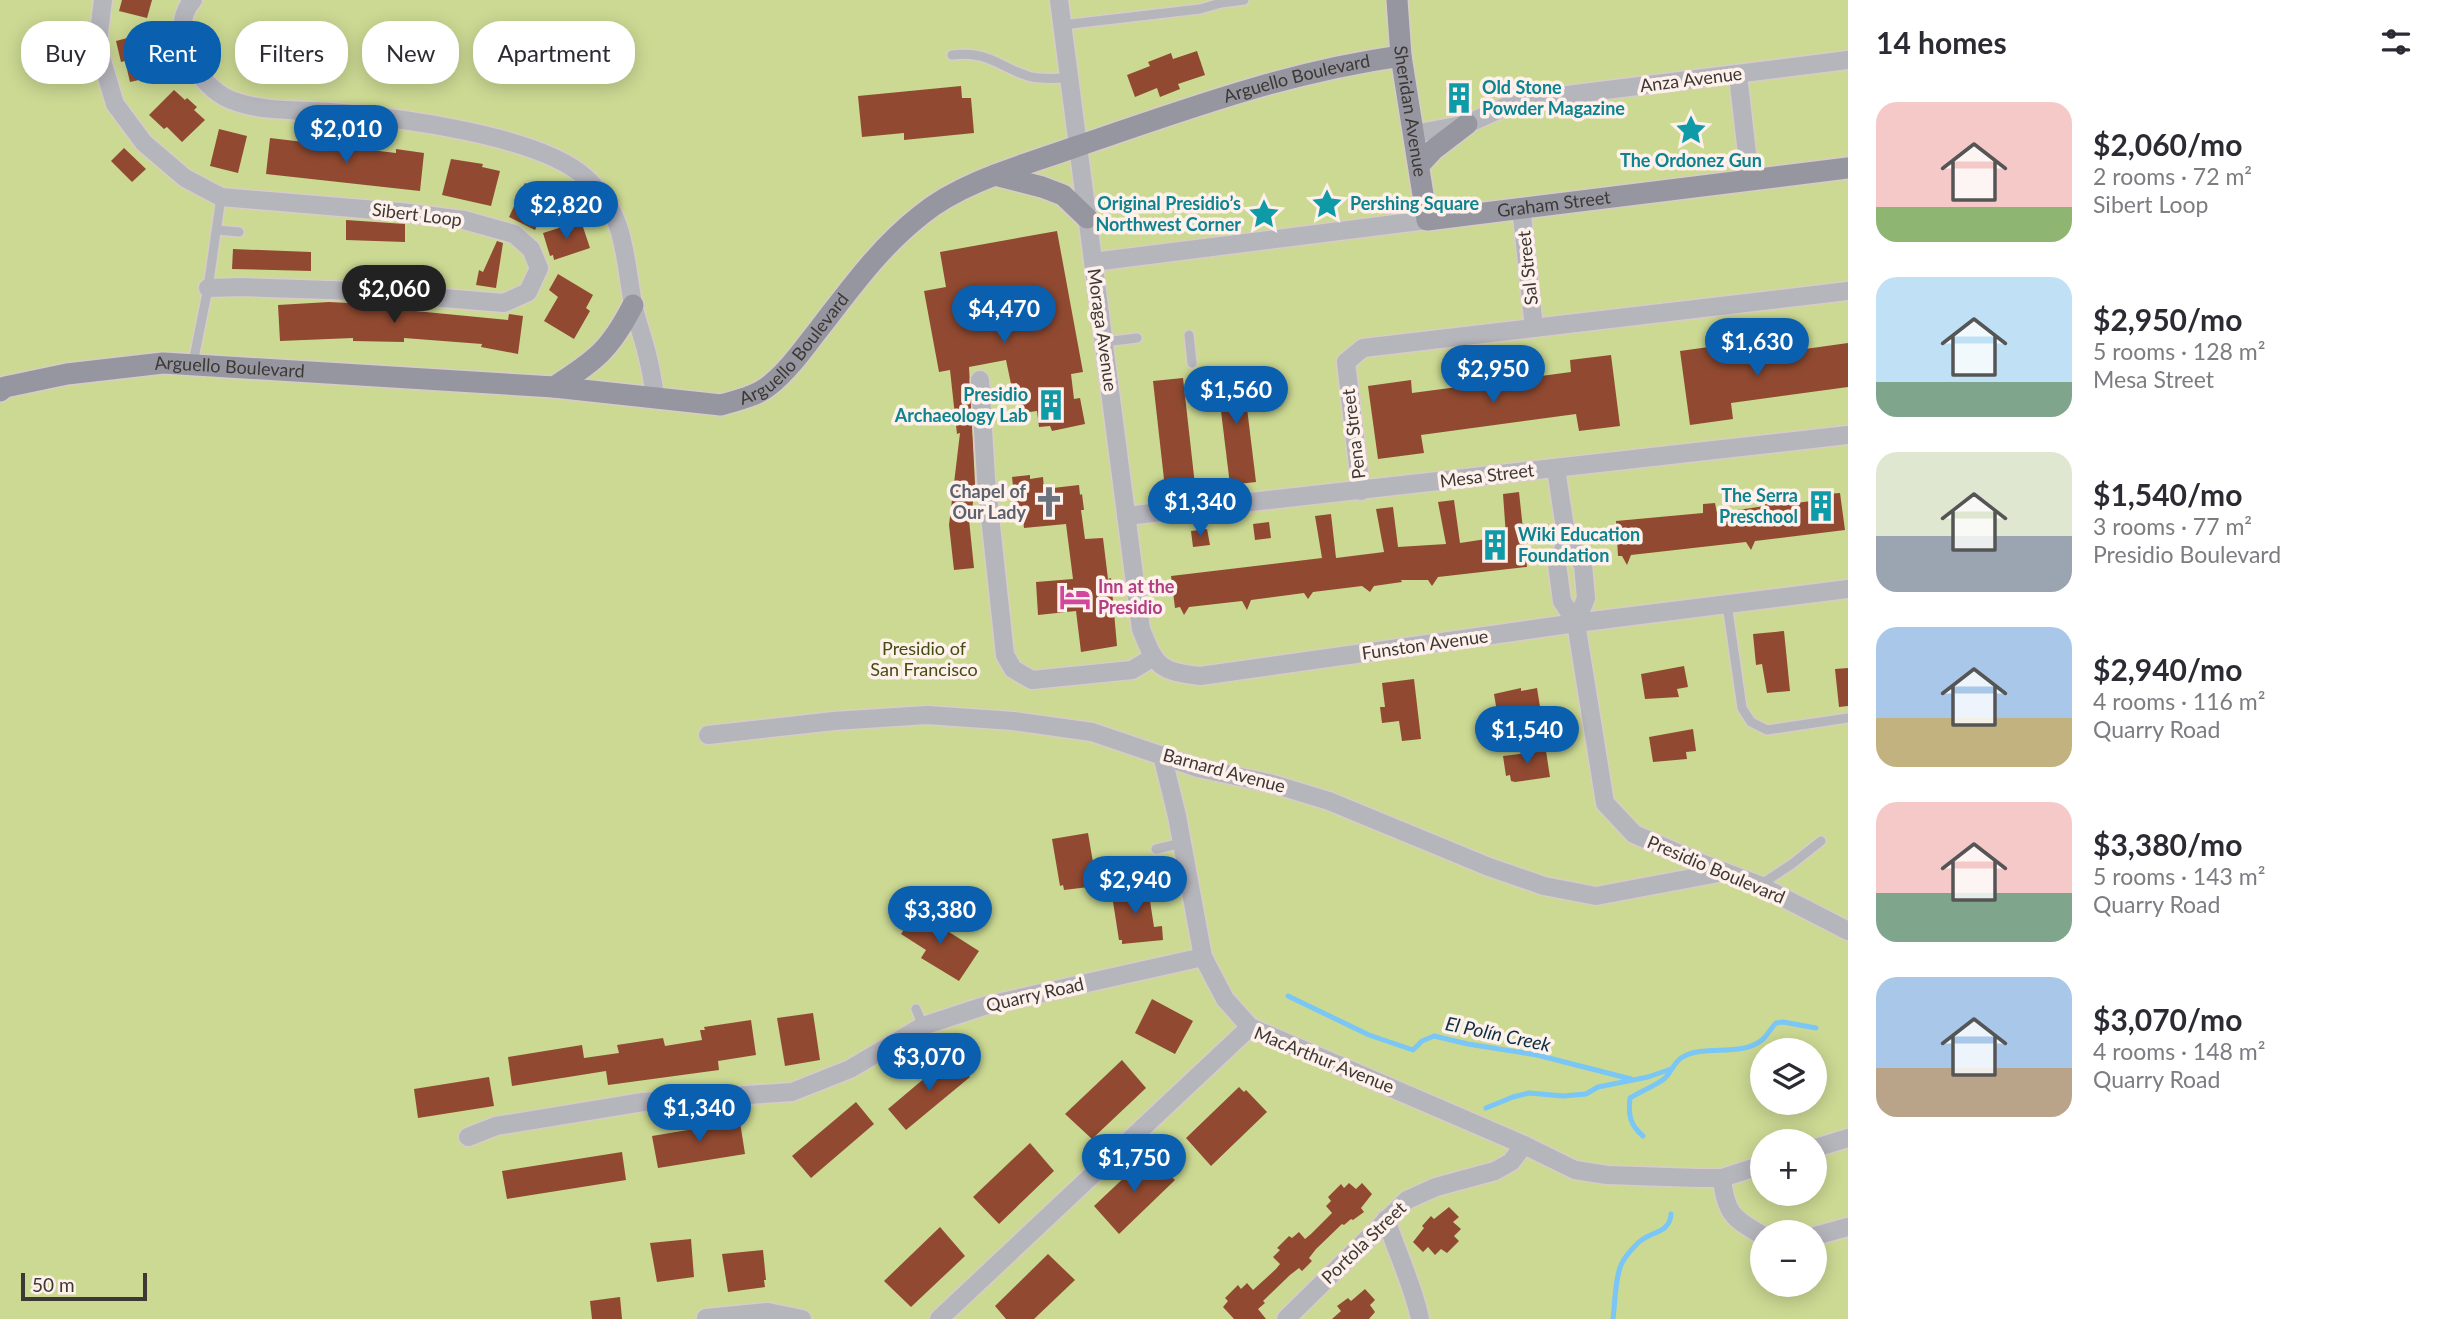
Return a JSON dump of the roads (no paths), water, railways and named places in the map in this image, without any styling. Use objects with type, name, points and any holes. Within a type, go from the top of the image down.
[{"type":"street","points":[[103,0],[99,33],[100,54],[116,104],[144,143],[163,160],[185,178],[221,197]]},
{"type":"street","points":[[193,0],[188,6],[181,31],[189,56],[207,84],[230,100],[257,107],[370,115],[486,135],[554,158],[585,177],[614,212],[655,397]]},
{"type":"street","name":"Moraga Avenue","points":[[1059,0],[1141,629],[1152,657]]},
{"type":"street","name":"Sheridan Avenue","points":[[1397,0],[1401,56],[1427,220]]},
{"type":"street","name":"Arguello Boulevard","points":[[0,391],[5,387],[67,374],[163,363],[554,387],[721,405],[748,397],[769,386],[802,351],[881,250],[922,213],[946,198],[995,176],[1277,80],[1401,56]]},
{"type":"street","name":"Anza Avenue","points":[[1414,134],[1467,124],[1518,101],[1848,60]]},
{"type":"street","points":[[1738,75],[1750,180]]},
{"type":"street","points":[[1419,165],[1433,150],[1467,124]]},
{"type":"street","name":"Graham Street","points":[[1093,262],[1848,168]]},
{"type":"street","points":[[995,176],[1063,195],[1087,218]]},
{"type":"street","name":"Sibert Loop","points":[[208,288],[357,292],[503,303],[528,292],[539,268],[531,249],[514,234],[464,220],[221,197]]},
{"type":"street","name":"Sal Street","points":[[1521,207],[1534,328]]},
{"type":"street","points":[[1534,328],[1848,291]]},
{"type":"street","points":[[554,387],[584,368],[606,349],[633,305]]},
{"type":"street","name":"Pena Street","points":[[1361,491],[1346,362],[1363,348],[1534,328]]},
{"type":"street","points":[[980,380],[986,479],[1002,566],[1005,655],[1013,669],[1032,680],[1132,670],[1152,657]]},
{"type":"street","name":"Mesa Street","points":[[1126,516],[1210,498],[1361,491],[1848,435]]},
{"type":"street","name":"Presidio Boulevard","points":[[1556,468],[1567,541],[1583,565],[1587,598],[1576,623]]},
{"type":"street","name":"Presidio Boulevard","points":[[1567,541],[1557,564],[1562,601],[1576,623],[1605,803],[1634,834],[1759,886],[1848,932]]},
{"type":"street","name":"Funston Avenue","points":[[1152,657],[1162,667],[1175,673],[1200,676],[1576,623],[1848,589]]},
{"type":"street","name":"Barnard Avenue","points":[[708,735],[834,721],[927,715],[1013,721],[1092,732],[1198,768],[1273,784],[1329,801],[1544,887],[1597,896],[1724,873]]},
{"type":"street","points":[[1162,755],[1203,957],[1225,999],[1250,1027]]},
{"type":"street","name":"Quarry Road","points":[[468,1137],[496,1126],[643,1102],[792,1093],[850,1069],[923,1026],[985,1006],[1203,957]]},
{"type":"street","name":"MacArthur Avenue","points":[[939,1319],[1250,1027],[1524,1144],[1575,1170],[1595,1174],[1722,1178],[1750,1169]]},
{"type":"street","points":[[1827,1144],[1848,1138]]},
{"type":"street","name":"Portola Street","points":[[1286,1319],[1407,1200],[1436,1187],[1495,1171],[1511,1162],[1524,1144]]},
{"type":"street","points":[[1722,1178],[1724,1198],[1736,1220],[1750,1228]]},
{"type":"street","points":[[1386,1219],[1410,1283],[1420,1319]]},
{"type":"street","points":[[1827,1233],[1848,1227]]},
{"type":"street","points":[[706,1318],[768,1312],[802,1319]]},
{"type":"lane","points":[[1062,25],[1200,9],[1244,0]]},
{"type":"lane","points":[[952,55],[981,55],[1039,79],[1068,78]]},
{"type":"lane","points":[[193,365],[218,229],[221,197]]},
{"type":"lane","points":[[218,229],[239,232]]},
{"type":"lane","points":[[1189,335],[1192,363]]},
{"type":"lane","points":[[1104,342],[1137,338]]},
{"type":"lane","points":[[1727,604],[1742,708],[1752,722],[1767,730],[1848,718]]},
{"type":"lane","points":[[1759,886],[1821,841]]},
{"type":"lane","points":[[1157,849],[1182,843]]},
{"type":"lane","points":[[916,1009],[923,1026]]},
{"type":"waterway","name":"El Polín Creek","points":[[1288,996],[1369,1035],[1413,1050],[1422,1041],[1434,1036],[1537,1055],[1631,1079]]},
{"type":"waterway","name":"El Polín Creek","points":[[1643,1136],[1631,1119],[1630,1098],[1664,1079],[1681,1058],[1701,1051],[1733,1050],[1753,1045],[1764,1038],[1776,1023],[1816,1028]]},
{"type":"waterway","name":"El Polín Creek","points":[[1486,1108],[1529,1093],[1563,1096],[1586,1094],[1598,1087],[1648,1077],[1671,1069]]},
{"type":"waterway","name":"El Polín Creek","points":[[1613,1319],[1617,1282],[1623,1261],[1641,1241],[1667,1226],[1671,1214]]},
{"type":"place","name":"Old Stone Powder Magazine","points":[[1459,98]]},
{"type":"place","name":"The Ordonez Gun","points":[[1691,130]]},
{"type":"place","name":"Pershing Square","points":[[1327,204]]},
{"type":"place","name":"Original Presidio’s Northwest Corner","points":[[1264,214]]},
{"type":"place","name":"Presidio Archaeology Lab","points":[[1051,405]]},
{"type":"place","name":"Chapel of Our Lady","points":[[1049,502]]},
{"type":"place","name":"The Serra Preschool","points":[[1821,506]]},
{"type":"place","name":"Wiki Education Foundation","points":[[1495,545]]},
{"type":"place","name":"Inn at the Presidio","points":[[1075,597]]},
{"type":"park label","name":"Presidio of San Francisco","points":[[924,659]]}]
